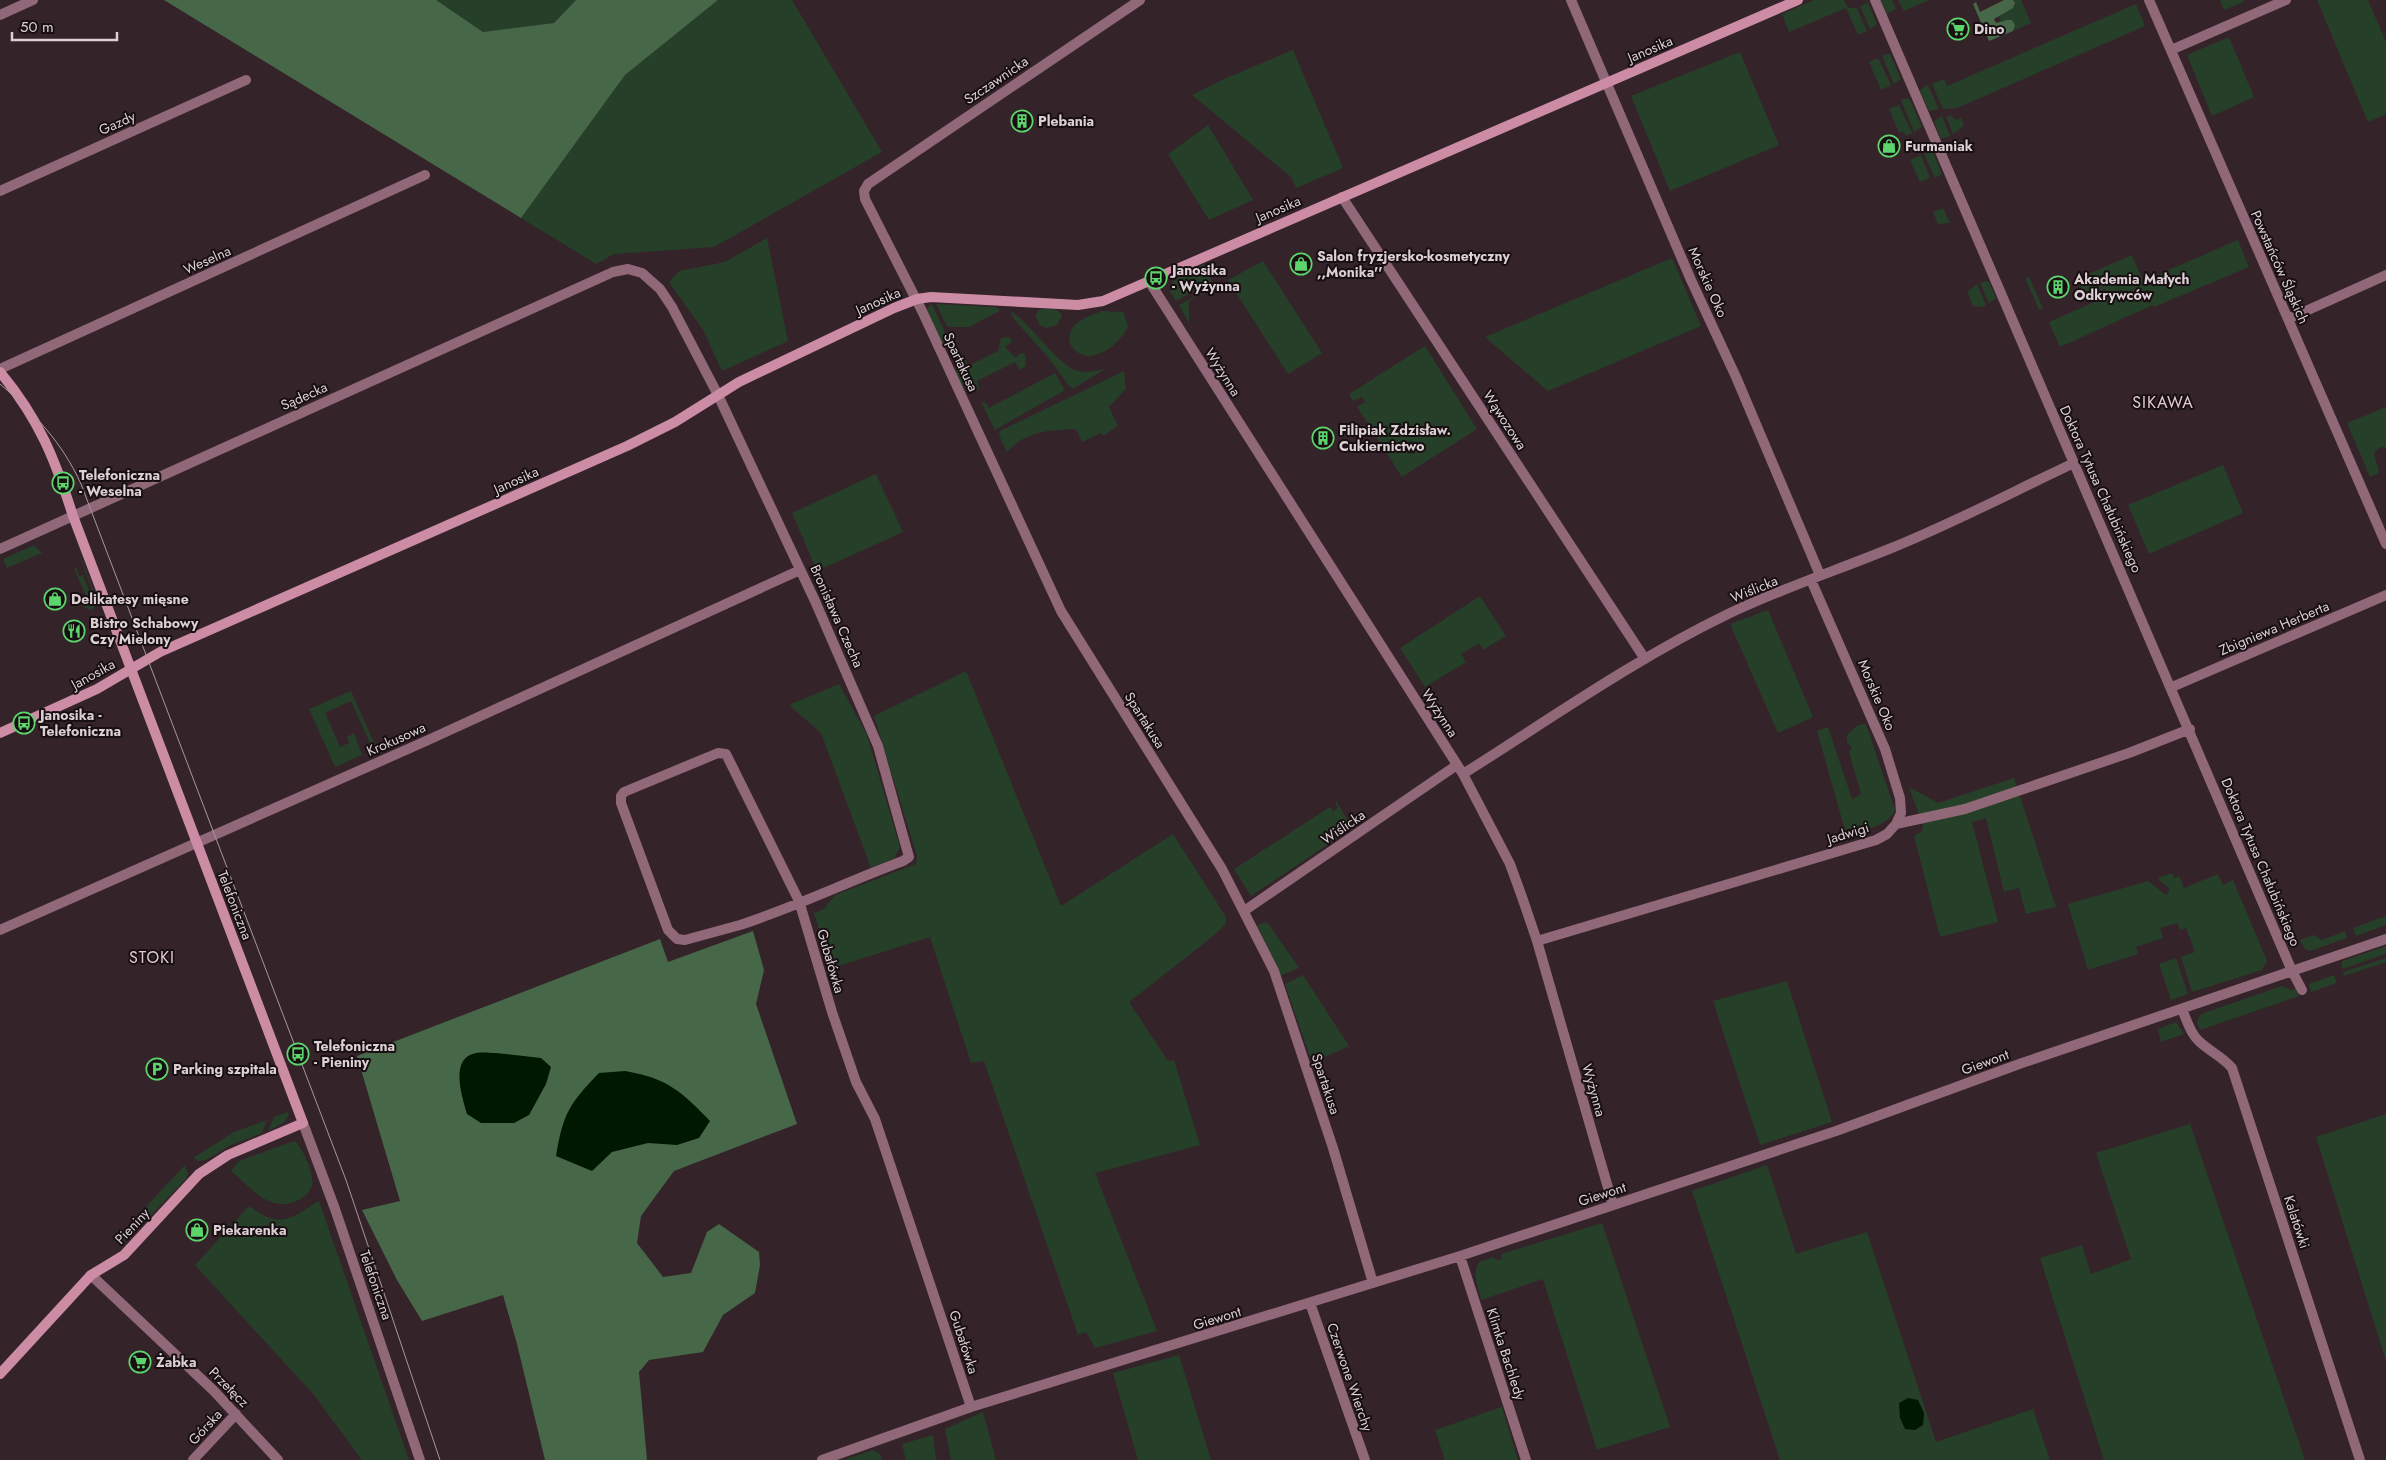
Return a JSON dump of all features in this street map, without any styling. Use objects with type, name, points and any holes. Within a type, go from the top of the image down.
[{"type":"street","points":[[0,14],[32,0]]},
{"type":"street","name":"Szczawnicka","points":[[868,184],[1140,0]]},
{"type":"street","name":"Morskie Oko","points":[[1571,0],[1691,280],[1736,377],[1885,749],[1900,798],[1902,813],[1896,824]]},
{"type":"street","name":"Janosika","points":[[0,733],[76,699],[160,652],[627,446],[676,422],[755,374],[917,299],[931,297],[1093,304],[1114,297],[1798,0]]},
{"type":"street","name":"Doktora Tytusa Chałubińskiego","points":[[1875,0],[2172,687],[2292,971],[2302,990]]},
{"type":"street","name":"Powstańców Śląskich","points":[[2149,0],[2386,544]]},
{"type":"street","points":[[2171,50],[2286,0]]},
{"type":"street","name":"Gazdy","points":[[0,191],[246,80]]},
{"type":"street","name":"Weselna","points":[[0,370],[425,176]]},
{"type":"street","name":"Spartakusa","points":[[868,184],[864,191],[865,199],[917,299],[1061,611],[1222,870],[1274,971],[1333,1148],[1373,1283]]},
{"type":"street","name":"Wąwozowa","points":[[1342,197],[1645,659]]},
{"type":"street","name":"Bronisława Czecha","points":[[621,269],[642,273],[660,289],[672,307],[718,395],[800,570],[878,746],[909,857],[799,901]]},
{"type":"street","name":"Sądecka","points":[[0,550],[621,269]]},
{"type":"street","points":[[2288,319],[2386,275]]},
{"type":"street","name":"Wyżynna","points":[[1149,281],[1460,770],[1510,864],[1537,941],[1613,1205]]},
{"type":"street","name":"Telefoniczna","points":[[0,370],[31,412],[50,449],[73,516],[333,1201],[420,1460]]},
{"type":"street","name":"Wiślicka","points":[[1244,911],[1460,770],[1645,659],[1726,615],[1816,577],[1890,549],[2074,463]]},
{"type":"street","name":"Krokusowa","points":[[0,930],[426,741],[800,570]]},
{"type":"street","name":"Zbigniewa Herberta","points":[[2172,687],[2386,595]]},
{"type":"street","name":"Jadwigi","points":[[1537,941],[1876,840],[1887,834],[1896,824],[1965,809],[2142,749],[2190,729]]},
{"type":"street","name":"Gubałówka","points":[[799,901],[740,924],[685,940],[677,938],[668,930],[621,803],[621,796],[624,792],[722,752],[726,754],[799,901],[832,1012],[856,1082],[875,1119],[971,1407]]},
{"type":"street","name":"Giewont","points":[[822,1460],[971,1407],[1460,1256],[1836,1131],[2016,1065],[2386,939]]},
{"type":"street","name":"Kalatówki","points":[[2182,1009],[2194,1036],[2202,1044],[2223,1057],[2232,1068],[2360,1460]]},
{"type":"street","name":"Pieniny","points":[[0,1374],[91,1275],[124,1255],[187,1187],[213,1164],[228,1155],[304,1123]]},
{"type":"street","name":"Klimka Bachledy","points":[[1460,1256],[1526,1460]]},
{"type":"street","name":"Przełęcz","points":[[91,1275],[236,1414],[278,1460]]},
{"type":"street","name":"Czerwone Wierchy","points":[[1310,1303],[1365,1460]]},
{"type":"street","name":"Górska","points":[[193,1460],[236,1414]]},
{"type":"shaded area","points":[[436,0],[576,0],[554,23],[483,32]]},
{"type":"shaded area","points":[[718,0],[792,0],[882,152],[714,247],[614,254],[596,264],[521,218],[625,75]]},
{"type":"shaded area","points":[[1814,0],[1844,0],[1848,8],[1857,8],[1867,31],[1858,35],[1846,8],[1789,32],[1782,14]]},
{"type":"shaded area","points":[[1881,0],[1892,0],[1896,9],[1887,14]]},
{"type":"shaded area","points":[[1898,0],[1929,0],[1904,11]]},
{"type":"shaded area","points":[[2013,0],[2021,0],[2031,23],[2013,31],[2015,25],[2007,20],[2001,22],[1999,17],[2015,3]]},
{"type":"shaded area","points":[[2220,0],[2243,0],[2244,2],[2224,10]]},
{"type":"shaded area","points":[[2317,0],[2368,0],[2386,42],[2386,114],[2368,122]]},
{"type":"shaded area","points":[[1868,3],[1877,24],[1870,29],[1860,6]]},
{"type":"shaded area","points":[[2136,4],[2145,26],[1957,108],[1943,109],[1932,84],[1944,79],[1947,86]]},
{"type":"shaded area","points":[[2229,37],[2254,97],[2212,116],[2187,55]]},
{"type":"shaded area","points":[[1293,50],[1343,168],[1296,188],[1291,177],[1192,95],[1224,79]]},
{"type":"shaded area","points":[[1740,52],[1779,145],[1670,191],[1631,96]]},
{"type":"shaded area","points":[[1890,54],[1901,79],[1894,84],[1882,56]]},
{"type":"shaded area","points":[[1878,58],[1891,85],[1881,90],[1869,62]]},
{"type":"shaded area","points":[[1928,85],[1939,109],[1929,111],[1920,91]]},
{"type":"shaded area","points":[[1907,98],[1910,100],[1922,127],[1914,132],[1901,100]]},
{"type":"shaded area","points":[[1899,105],[1912,133],[1906,136],[1903,131],[1899,133],[1889,109]]},
{"type":"shaded area","points":[[1942,116],[1950,136],[1941,139],[1934,121]]},
{"type":"shaded area","points":[[1946,116],[1952,116],[1956,120],[1961,118],[1964,126],[1953,134]]},
{"type":"shaded area","points":[[1208,125],[1253,200],[1209,220],[1168,154]]},
{"type":"shaded area","points":[[1929,151],[1933,152],[1942,174],[1935,178],[1924,154]]},
{"type":"shaded area","points":[[1921,155],[1930,178],[1920,182],[1910,160]]},
{"type":"shaded area","points":[[1943,208],[1950,223],[1938,224],[1933,212]]},
{"type":"shaded area","points":[[767,238],[788,341],[722,371],[703,330],[669,282],[679,271],[725,262]]},
{"type":"shaded area","points":[[2238,240],[2249,267],[2154,307],[2153,305],[2060,347],[2049,322],[2108,296],[2105,289],[2085,297],[2077,279],[2132,255],[2143,281]]},
{"type":"shaded area","points":[[1672,258],[1701,326],[1548,391],[1485,337]]},
{"type":"shaded area","points":[[1263,261],[1322,353],[1288,374],[1228,280]]},
{"type":"shaded area","points":[[1203,264],[1212,281],[1176,301],[1170,291],[1173,281]]},
{"type":"shaded area","points":[[2029,277],[2043,308],[2039,310],[2025,278]]},
{"type":"shaded area","points":[[1989,282],[1996,298],[1989,303],[1980,283]]},
{"type":"shaded area","points":[[1218,284],[1189,301],[1189,322],[1194,332],[1179,305]]},
{"type":"shaded area","points":[[1977,284],[1986,305],[1982,307],[1973,306],[1967,292]]},
{"type":"shaded area","points":[[932,304],[952,348],[947,347],[943,343],[936,332],[927,308]]},
{"type":"shaded area","points":[[936,304],[994,307],[999,309],[999,311],[969,327],[950,327],[947,326]]},
{"type":"shaded area","points":[[1040,309],[1053,309],[1061,313],[1062,316],[1057,325],[1046,328],[1040,325],[1035,315]]},
{"type":"shaded area","points":[[1010,311],[1070,367],[1084,372],[1105,369],[1073,389],[1014,319]]},
{"type":"shaded area","points":[[1102,311],[1123,312],[1128,326],[1126,331],[1107,350],[1095,355],[1082,355],[1070,344],[1069,338],[1072,328],[1082,319]]},
{"type":"shaded area","points":[[1007,337],[1011,339],[1011,342],[1005,347],[1016,358],[1020,353],[1025,354],[1026,366],[1020,370],[1015,362],[977,381],[979,388],[976,391],[961,358],[964,357],[968,366],[998,351],[1001,338]]},
{"type":"shaded area","points":[[1425,346],[1477,429],[1402,477],[1357,407],[1365,402],[1362,397],[1353,401],[1349,394]]},
{"type":"shaded area","points":[[957,361],[972,392],[964,387],[958,379]]},
{"type":"shaded area","points":[[1124,371],[1126,389],[1109,407],[1118,426],[1103,436],[1101,433],[1082,442],[1077,431],[1073,429],[1037,433],[1014,445],[1007,452],[999,435],[1000,431]]},
{"type":"shaded area","points":[[1055,373],[1065,390],[995,430],[981,402],[986,403],[989,408]]},
{"type":"shaded area","points":[[2386,407],[2386,448],[2377,449],[2375,452],[2379,473],[2370,477],[2347,423]]},
{"type":"shaded area","points":[[2223,465],[2243,513],[2149,554],[2128,505]]},
{"type":"shaded area","points":[[876,474],[903,532],[817,571],[792,513]]},
{"type":"shaded area","points":[[74,541],[98,601],[97,604]]},
{"type":"shaded area","points":[[34,545],[42,553],[7,568],[3,559]]},
{"type":"shaded area","points":[[76,567],[79,576],[83,575],[95,607],[91,610],[82,606],[89,603],[74,568]]},
{"type":"shaded area","points":[[1480,596],[1506,636],[1483,650],[1479,643],[1461,654],[1466,662],[1425,687],[1400,648]]},
{"type":"shaded area","points":[[1768,610],[1813,717],[1778,733],[1730,624]]},
{"type":"shaded area","points":[[966,671],[1061,906],[1173,834],[1226,917],[1225,925],[1207,941],[1129,1002],[1168,1061],[1174,1060],[1200,1145],[1095,1173],[1157,1331],[1095,1348],[1086,1332],[1078,1335],[984,1061],[971,1063],[930,937],[835,967],[830,963],[814,913],[824,909],[835,895],[916,864],[917,856],[874,716]]},
{"type":"shaded area","points":[[839,684],[867,735],[900,847],[894,858],[871,868],[821,733],[789,705]]},
{"type":"shaded area","points":[[351,691],[377,749],[373,750],[351,701],[325,713],[340,747],[349,743],[347,737],[354,733],[362,755],[335,767],[309,709]]},
{"type":"shaded area","points":[[1866,724],[1895,810],[1892,816],[1881,824],[1846,834],[1817,731],[1828,727],[1852,799],[1861,794],[1849,752],[1852,748],[1847,742],[1847,735],[1858,725]]},
{"type":"shaded area","points":[[2014,778],[2056,907],[2026,914],[2019,888],[2004,892],[1986,818],[1972,822],[1998,922],[1940,937],[1914,836],[1922,831],[1923,826],[1909,787],[1938,803]]},
{"type":"shaded area","points":[[1337,802],[1352,828],[1251,896],[1234,869],[1330,807],[1333,811],[1338,808],[1335,803]]},
{"type":"shaded area","points":[[2172,873],[2174,878],[2179,876],[2184,888],[2218,874],[2223,885],[2233,880],[2267,961],[2262,970],[2192,992],[2181,957],[2195,952],[2186,928],[2180,930],[2177,923],[2160,928],[2163,938],[2136,947],[2138,954],[2088,970],[2068,904],[2148,881],[2166,895],[2170,889],[2157,878]]},
{"type":"shaded area","points":[[2386,916],[2386,925],[2356,936],[2353,928]]},
{"type":"shaded area","points":[[1267,922],[1299,968],[1280,976],[1257,925]]},
{"type":"shaded area","points":[[2345,931],[2347,938],[2310,951],[2305,949],[2300,940],[2314,935],[2322,940]]},
{"type":"shaded area","points":[[2386,946],[2386,954],[2342,969],[2342,961]]},
{"type":"shaded area","points":[[2176,958],[2188,994],[2171,1000],[2159,964]]},
{"type":"shaded area","points":[[2386,958],[2386,962],[2344,976],[2343,972]]},
{"type":"shaded area","points":[[1303,975],[1349,1046],[1312,1063],[1285,984]]},
{"type":"shaded area","points":[[2334,975],[2337,983],[2311,992],[2309,984]]},
{"type":"shaded area","points":[[1787,981],[1832,1122],[1760,1145],[1713,1001]]},
{"type":"shaded area","points":[[2282,986],[2291,990],[2296,988],[2299,996],[2200,1030],[2197,1022],[2201,1014]]},
{"type":"shaded area","points":[[2176,1022],[2184,1034],[2161,1042],[2158,1029]]},
{"type":"shaded area","points":[[476,1053],[496,1053],[541,1058],[551,1067],[546,1084],[529,1115],[514,1123],[481,1123],[467,1114],[462,1098],[460,1070],[462,1062],[468,1056]]},
{"type":"shaded area","points":[[625,1071],[663,1082],[690,1102],[710,1121],[699,1138],[677,1145],[648,1143],[612,1152],[592,1171],[556,1156],[565,1119],[581,1093],[599,1073]]},
{"type":"shaded area","points":[[288,1112],[289,1115],[283,1123],[268,1131],[274,1117]]},
{"type":"shaded area","points":[[2386,1114],[2386,1361],[2316,1137]]},
{"type":"shaded area","points":[[267,1120],[262,1133],[229,1146],[206,1160],[198,1161],[193,1158],[234,1132]]},
{"type":"shaded area","points":[[2190,1124],[2305,1460],[2104,1460],[2040,1258],[2082,1245],[2091,1274],[2131,1259],[2096,1153]]},
{"type":"shaded area","points":[[294,1141],[301,1148],[312,1175],[310,1190],[296,1201],[279,1204],[268,1201],[231,1171],[239,1161]]},
{"type":"shaded area","points":[[185,1165],[188,1173],[186,1179],[127,1240],[114,1241]]},
{"type":"shaded area","points":[[1767,1165],[1796,1254],[1867,1232],[1936,1442],[2033,1409],[2050,1460],[1780,1460],[1692,1191]]},
{"type":"shaded area","points":[[319,1201],[409,1460],[362,1460],[314,1395],[195,1265],[249,1206],[269,1218],[277,1220],[291,1217]]},
{"type":"shaded area","points":[[1602,1223],[1670,1427],[1597,1450],[1543,1279],[1481,1300],[1476,1271],[1479,1262],[1494,1257],[1496,1260],[1502,1259],[1501,1254]]},
{"type":"shaded area","points":[[1179,1355],[1211,1460],[1138,1460],[1113,1373]]},
{"type":"shaded area","points":[[1908,1398],[1918,1400],[1924,1413],[1923,1425],[1915,1430],[1905,1429],[1900,1418],[1899,1403]]},
{"type":"shaded area","points":[[1502,1407],[1518,1460],[1445,1460],[1435,1430]]},
{"type":"shaded area","points":[[983,1412],[996,1460],[951,1460],[945,1429]]},
{"type":"shaded area","points":[[933,1435],[936,1460],[906,1460],[902,1444]]},
{"type":"shaded area","points":[[873,1450],[881,1455],[882,1460],[844,1460]]},
{"type":"green space","points":[[164,0],[436,0],[483,32],[554,23],[576,0],[718,0],[625,75],[521,218]]},
{"type":"green space","points":[[2004,0],[2013,0],[2015,3],[2013,8],[1994,19],[1996,23],[2012,20],[2015,25],[2013,31],[1989,41],[1973,4],[1976,2],[1980,12]]},
{"type":"green space","points":[[753,931],[764,970],[756,1004],[797,1124],[674,1171],[641,1216],[637,1243],[663,1277],[691,1273],[707,1232],[719,1224],[759,1252],[760,1265],[755,1293],[723,1315],[703,1352],[649,1360],[639,1372],[647,1460],[545,1460],[503,1295],[422,1321],[397,1280],[362,1210],[400,1201],[357,1056],[660,939],[668,962]]},
{"type":"tram line","points":[[0,384],[36,417],[46,429],[65,455],[81,484],[346,1180],[440,1460]]},
{"type":"place","name":"Dino","points":[[1958,29]]},
{"type":"place","name":"Plebania","points":[[1022,121]]},
{"type":"place","name":"Furmaniak","points":[[1889,146]]},
{"type":"place","name":"Salon fryzjersko-kosmetyczny ,,Monika''","points":[[1301,264]]},
{"type":"place","name":"Janosika - Wyżynna","points":[[1156,278]]},
{"type":"place","name":"Akademia Małych Odkrywców","points":[[2058,287]]},
{"type":"place","name":"Filipiak Zdzisław. Cukiernictwo","points":[[1323,438]]},
{"type":"place","name":"Telefoniczna - Weselna","points":[[63,483]]},
{"type":"place","name":"Delikatesy mięsne","points":[[55,599]]},
{"type":"place","name":"Bistro Schabowy Czy Mielony","points":[[74,631]]},
{"type":"place","name":"Janosika - Telefoniczna","points":[[24,723]]},
{"type":"place","name":"Telefoniczna - Pieniny","points":[[298,1054]]},
{"type":"place","name":"Parking szpitala","points":[[157,1069]]},
{"type":"place","name":"Piekarenka","points":[[197,1230]]},
{"type":"place","name":"Żabka","points":[[140,1362]]},
{"type":"district","name":"SIKAWA","points":[[2163,402]]},
{"type":"district","name":"STOKI","points":[[152,957]]}]
